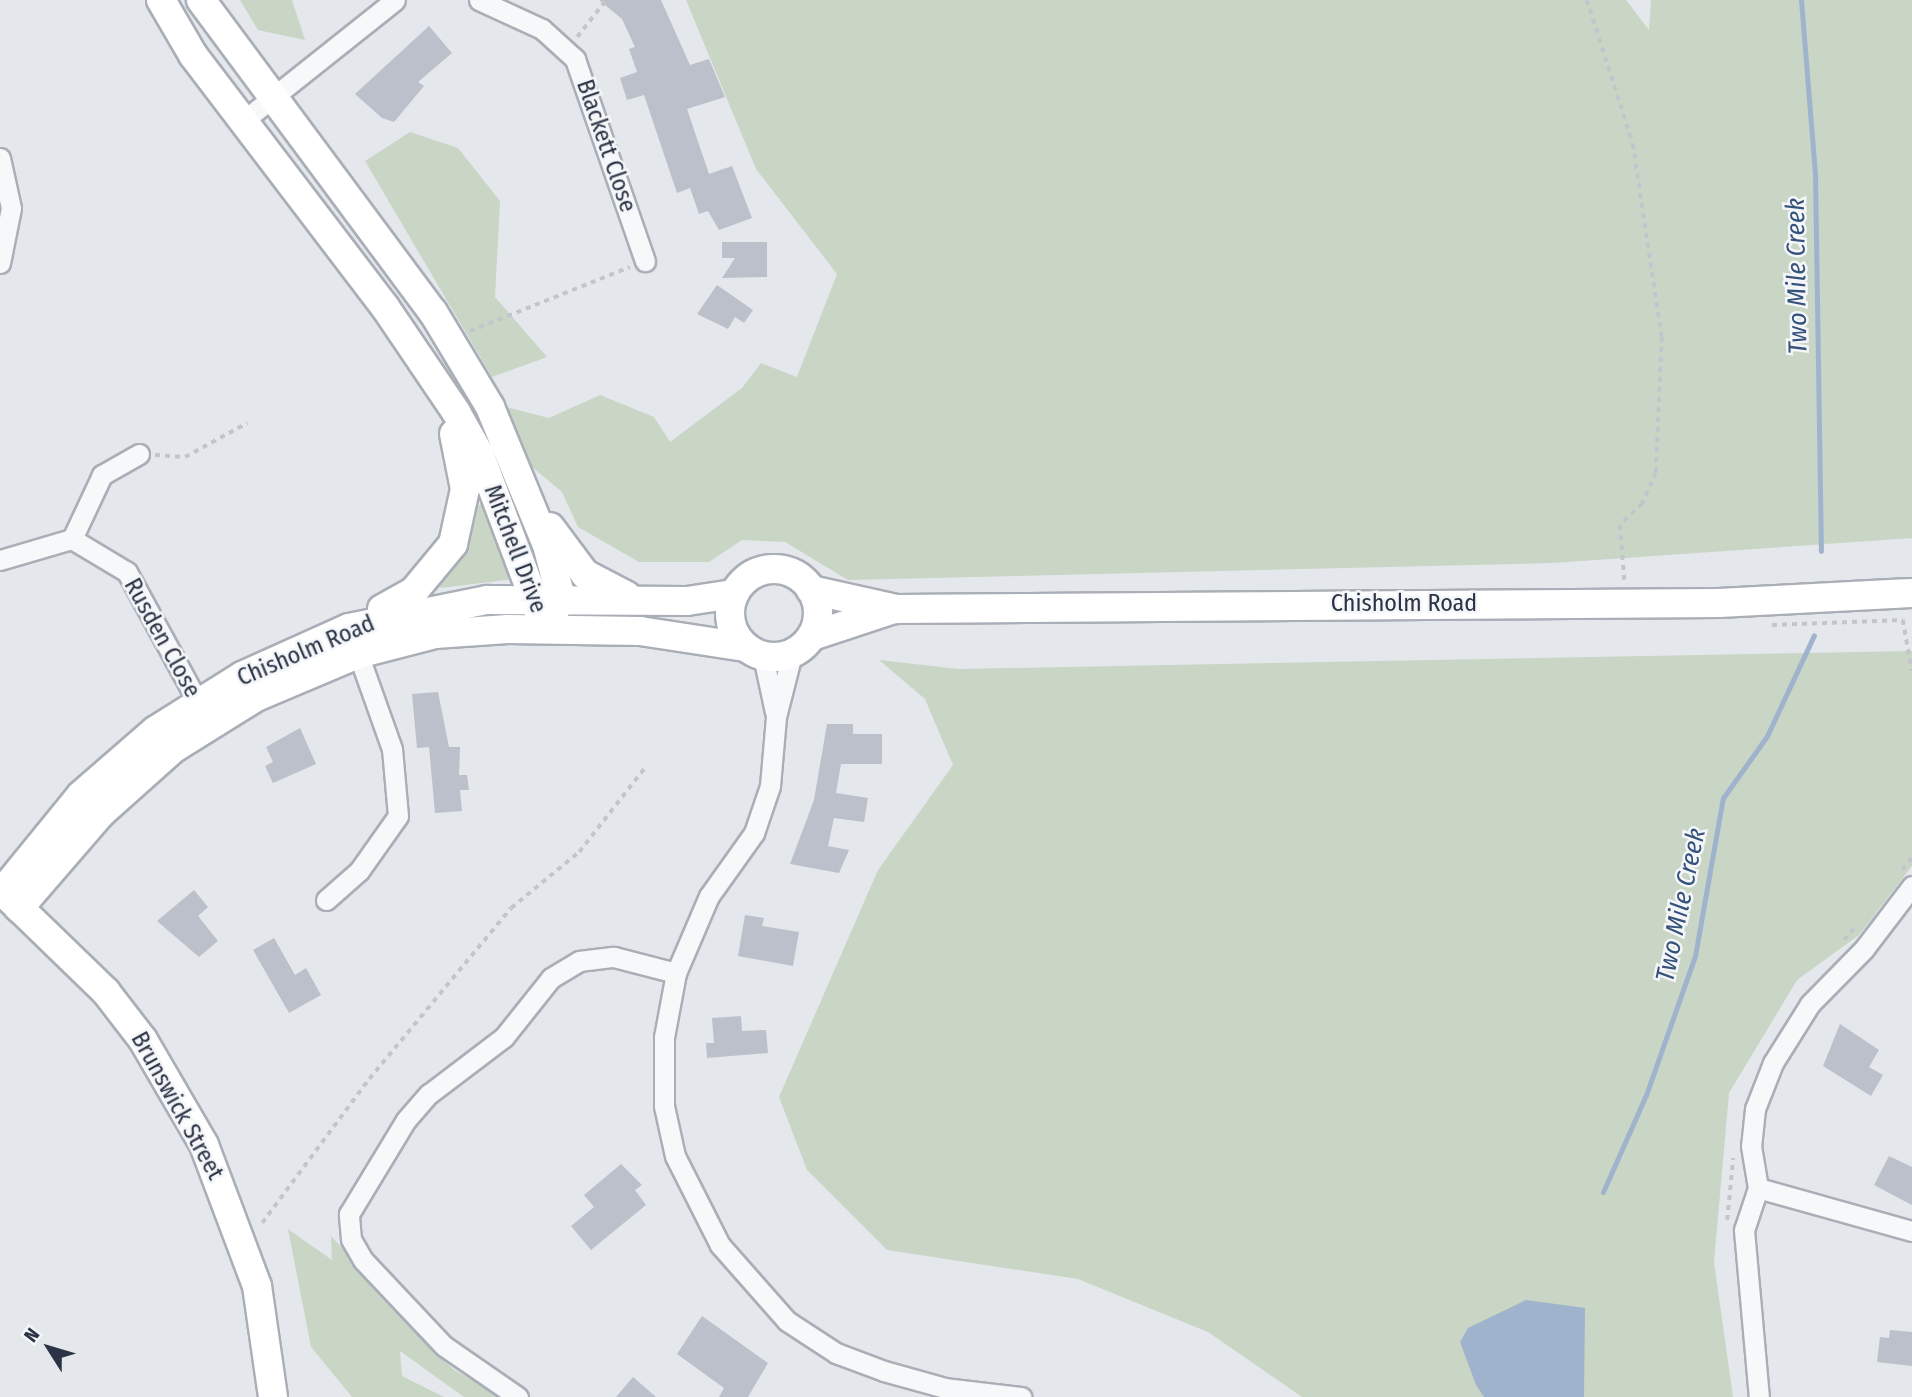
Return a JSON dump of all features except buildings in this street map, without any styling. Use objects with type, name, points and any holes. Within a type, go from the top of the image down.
[{"type":"main road","name":"Mitchell Drive","points":[[161,0],[243,121],[425,365],[479,453],[546,629]]},
{"type":"main road","name":"Mitchell Drive","points":[[201,0],[270,100],[433,312],[491,407],[529,492],[561,598],[546,629]]},
{"type":"main road","points":[[354,641],[437,569],[462,518],[464,464],[425,365]]},
{"type":"main road","points":[[529,492],[585,573],[638,600]]},
{"type":"main road","points":[[771,569],[794,574],[811,590],[818,613],[802,645],[754,652],[730,622],[734,594],[749,577],[771,569]]},
{"type":"main road","name":"Chisholm Road","points":[[811,590],[896,609],[1719,603],[1912,593]]},
{"type":"main road","name":"Chisholm Road","points":[[7,897],[90,787],[204,712],[354,641],[439,606],[533,598],[638,600],[734,594]]},
{"type":"main road","name":"Chisholm Road","points":[[802,645],[896,609]]},
{"type":"main road","name":"Chisholm Road","points":[[354,641],[546,629],[663,632],[754,652]]},
{"type":"main road","name":"Brunswick Street","points":[[7,897],[106,992],[144,1040],[204,1145],[257,1286],[273,1397]]},
{"type":"street","points":[[243,121],[395,0]]},
{"type":"street","name":"Blackett Close","points":[[479,0],[542,29],[566,49],[590,89],[645,261]]},
{"type":"street","points":[[0,158],[11,208],[0,263]]},
{"type":"street","points":[[0,560],[72,539],[103,475],[139,454]]},
{"type":"street","name":"Rusden Close","points":[[72,539],[127,572],[204,712]]},
{"type":"street","points":[[326,900],[359,871],[398,816],[392,748],[354,641]]},
{"type":"street","points":[[802,645],[776,717],[770,786],[754,833],[709,896],[676,973],[664,1037],[664,1106],[675,1156],[720,1245],[787,1321],[836,1353],[944,1392],[1021,1397]]},
{"type":"street","points":[[754,652],[776,717]]},
{"type":"street","points":[[1759,1397],[1744,1230],[1758,1188],[1752,1133],[1773,1063],[1810,1004],[1903,883]]},
{"type":"street","points":[[518,1397],[453,1354],[363,1260],[351,1240],[349,1214],[414,1111],[504,1037],[551,978],[579,961],[614,957],[676,973]]},
{"type":"street","points":[[1758,1188],[1912,1231]]},
{"type":"path","points":[[566,49],[606,0]]},
{"type":"path","points":[[1587,0],[1633,144],[1662,337],[1656,473],[1642,504],[1620,525],[1626,587]]},
{"type":"path","points":[[470,331],[645,261]]},
{"type":"path","points":[[139,454],[185,457],[247,423]]},
{"type":"path","points":[[1903,620],[1912,671]]},
{"type":"path","points":[[262,1223],[369,1079],[511,908],[579,852],[648,765]]},
{"type":"path","points":[[1903,883],[1912,858]]},
{"type":"path","points":[[1841,944],[1859,923]]},
{"type":"path","points":[[1727,1231],[1734,1146]]},
{"type":"green space","points":[[240,0],[292,0],[305,40],[258,30]]},
{"type":"green space","points":[[686,0],[1626,0],[1649,30],[1651,0],[1912,0],[1912,538],[1553,563],[848,580],[785,542],[742,540],[709,562],[639,562],[578,527],[562,492],[531,466],[502,406],[549,418],[600,395],[654,417],[670,442],[742,388],[761,363],[797,377],[837,274],[756,169]]},
{"type":"green space","points":[[410,132],[458,148],[500,201],[495,297],[547,357],[492,377],[365,161]]},
{"type":"green space","points":[[490,500],[513,579],[441,588],[436,581],[472,508]]},
{"type":"green space","points":[[1912,651],[1912,866],[1859,935],[1797,980],[1729,1093],[1714,1262],[1733,1397],[1302,1397],[1208,1332],[1078,1279],[887,1250],[807,1170],[779,1097],[878,870],[953,765],[925,699],[879,660],[958,669]]},
{"type":"green space","points":[[288,1229],[332,1260],[331,1236],[453,1369],[501,1397],[464,1397],[400,1351],[402,1376],[444,1397],[352,1397],[311,1347]]},
{"type":"water","points":[[1526,1300],[1585,1308],[1584,1397],[1484,1397],[1476,1385],[1460,1342],[1468,1328]]},
{"type":"waterway","name":"Two Mile Creek","points":[[1801,0],[1815,173],[1821,551]]},
{"type":"waterway","name":"Two Mile Creek","points":[[1603,1192],[1646,1095],[1695,956],[1723,798],[1767,736],[1814,635]]}]
